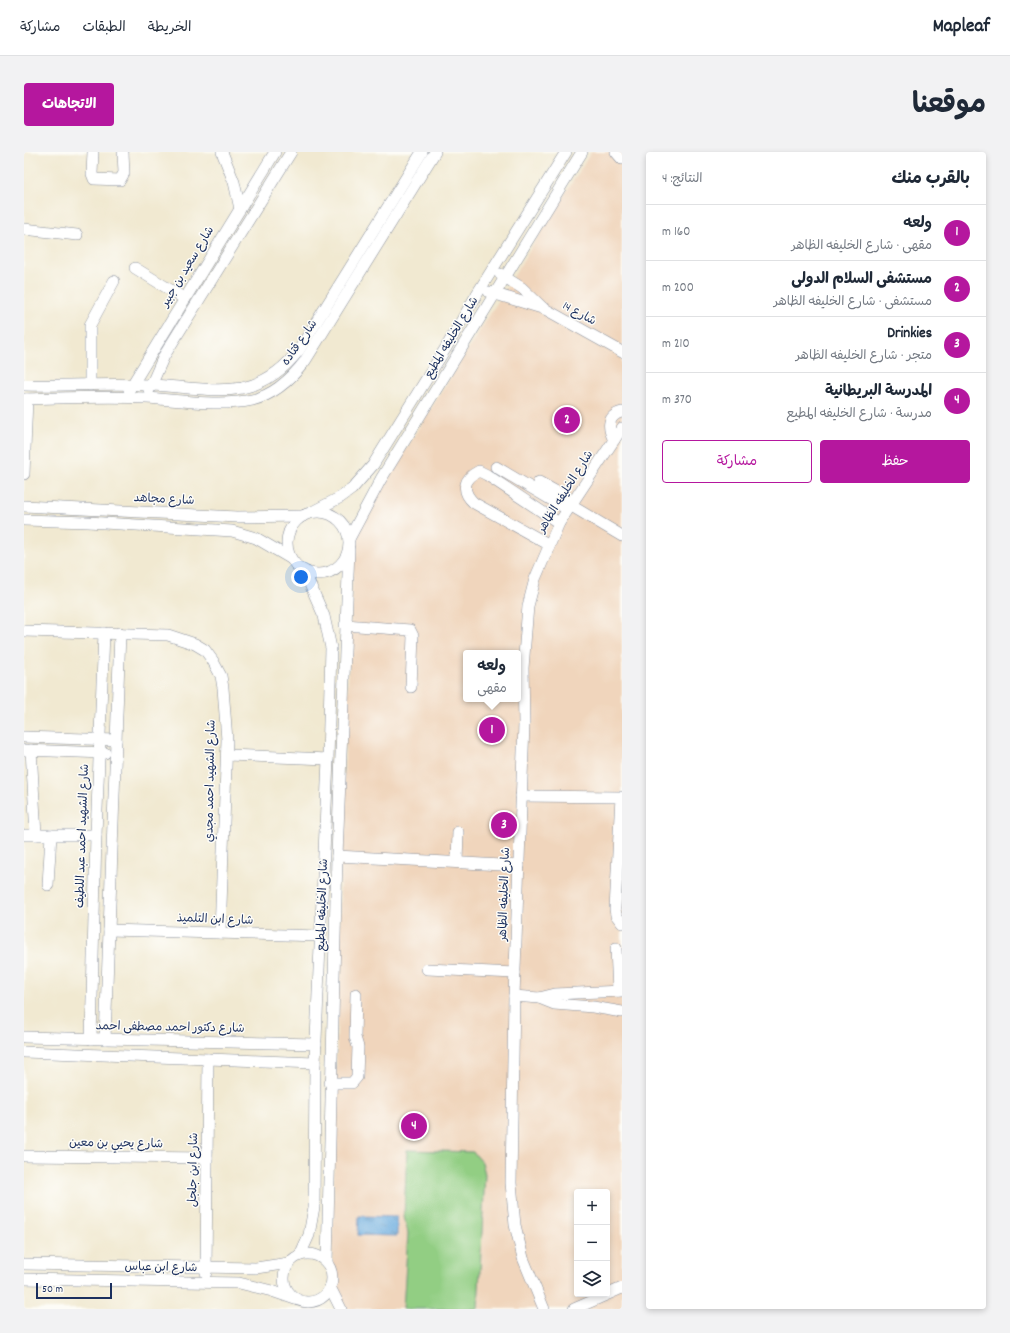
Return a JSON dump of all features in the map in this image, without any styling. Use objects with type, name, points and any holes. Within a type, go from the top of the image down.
[{"type":"street","points":[[93,152],[92,174],[94,179],[120,180],[124,173],[123,152]]},
{"type":"street","points":[[222,152],[234,182],[240,209]]},
{"type":"street","name":"شارع سعيد بن جبير","points":[[126,398],[132,385],[275,152]]},
{"type":"street","points":[[146,398],[170,346],[291,152]]},
{"type":"street","name":"شارع قتاده","points":[[29,385],[151,385],[213,389],[244,387],[268,378],[287,365],[299,350],[422,152]]},
{"type":"street","name":"شارع قتاده","points":[[28,399],[146,398],[223,402],[253,400],[269,393],[294,376],[305,361],[435,152]]},
{"type":"street","name":"شارع الخليفه المطيع","points":[[326,1262],[337,856],[349,544],[380,479],[582,152]]},
{"type":"street","points":[[616,152],[622,159]]},
{"type":"street","points":[[564,156],[573,166]]},
{"type":"street","name":"شارع الخليفه المطيع","points":[[307,514],[341,497],[352,489],[373,465],[447,346],[480,289],[564,156]]},
{"type":"street","points":[[24,229],[77,235]]},
{"type":"street","points":[[135,268],[185,298]]},
{"type":"street","name":"شارع 14","points":[[493,269],[522,288],[545,309]]},
{"type":"street","points":[[90,385],[90,325],[114,281]]},
{"type":"street","name":"شارع 14","points":[[480,289],[545,309],[622,352]]},
{"type":"street","points":[[24,474],[29,385]]},
{"type":"street","points":[[614,440],[609,430],[610,422],[614,415],[622,412]]},
{"type":"street","name":"شارع الخليفه الظاهر","points":[[544,1309],[523,1258],[515,1225],[511,1183],[514,996],[524,724],[523,668],[528,606],[535,579],[548,544],[559,523],[622,428]]},
{"type":"street","points":[[496,467],[570,505],[622,536]]},
{"type":"street","points":[[548,544],[474,503],[469,498],[466,482],[470,476],[479,471],[488,475],[559,523]]},
{"type":"street","points":[[539,482],[570,505]]},
{"type":"street","name":"شارع مجاهد","points":[[24,506],[237,517],[307,514]]},
{"type":"street","points":[[24,520],[88,522],[232,531],[256,538],[290,558],[299,569],[305,572],[322,574],[337,568],[344,560],[349,544],[346,530],[340,521],[332,515],[322,512],[307,514],[295,522],[289,530],[286,544],[290,558]]},
{"type":"street","name":"شارع الخليفه المطيع","points":[[300,1255],[309,1235],[314,1207],[315,1063],[330,694],[330,648],[328,631],[324,616],[305,572]]},
{"type":"street","points":[[345,625],[410,630],[413,636],[411,687]]},
{"type":"street","name":"شارع الشهيد احمد مجدي","points":[[24,631],[168,635],[180,638],[205,650],[221,676],[224,688],[227,755],[220,933]]},
{"type":"street","name":"شارع الشهيد احمد عبد اللطيف","points":[[91,1039],[99,740],[104,633]]},
{"type":"street","points":[[104,1039],[120,634]]},
{"type":"street","points":[[330,694],[343,694]]},
{"type":"street","points":[[24,737],[116,740]]},
{"type":"street","points":[[36,835],[27,750],[116,753]]},
{"type":"street","points":[[227,755],[328,760]]},
{"type":"street","points":[[521,796],[621,797],[614,909],[616,915],[622,923]]},
{"type":"street","points":[[457,862],[458,832]]},
{"type":"street","points":[[24,835],[96,835]]},
{"type":"street","points":[[48,885],[51,835]]},
{"type":"street","points":[[337,856],[519,866]]},
{"type":"street","name":"شارع ابن التلميذ","points":[[109,930],[321,936]]},
{"type":"street","points":[[539,998],[555,994],[620,991],[616,948]]},
{"type":"street","points":[[427,970],[515,973]]},
{"type":"street","points":[[330,1083],[352,1083],[358,1077],[358,1047],[355,1037],[356,994]]},
{"type":"street","points":[[514,996],[539,998],[554,1004],[593,1007],[622,1012]]},
{"type":"street","name":"شارع دكتور احمد مصطفى احمد","points":[[24,1037],[316,1044]]},
{"type":"street","points":[[24,1052],[315,1063]]},
{"type":"street","name":"شارع ابن جلجل","points":[[206,1282],[208,1059]]},
{"type":"street","name":"شارع يحيي بن معين","points":[[24,1156],[207,1158]]},
{"type":"street","points":[[308,1254],[317,1255],[326,1262],[332,1271],[333,1278],[330,1287],[321,1299],[312,1306],[295,1299],[286,1286],[284,1278],[289,1263],[300,1255],[308,1254]]},
{"type":"street","name":"شارع ابن عباس","points":[[24,1264],[256,1268],[289,1263]]},
{"type":"street","name":"شارع ابن عباس","points":[[24,1279],[239,1283],[272,1290],[295,1299]]},
{"type":"street","points":[[330,1287],[341,1309]]},
{"type":"street","points":[[574,1309],[622,1288]]},
{"type":"shaded area","points":[[591,152],[622,152],[622,1309],[345,1309],[340,1299],[332,1270],[341,849],[354,549],[361,521]]},
{"type":"green space","points":[[407,1150],[473,1152],[482,1162],[485,1174],[478,1309],[403,1309],[408,1233],[404,1217]]},
{"type":"water","points":[[359,1216],[397,1217],[397,1236],[358,1235]]},
{"type":"place","name":"مستشفى السلام الدولى","points":[[567,420]]},
{"type":"place","name":"ولعه","points":[[492,730]]},
{"type":"place","name":"Drinkies","points":[[504,825]]},
{"type":"place","name":"المدرسة البريطانية","points":[[414,1126]]}]
